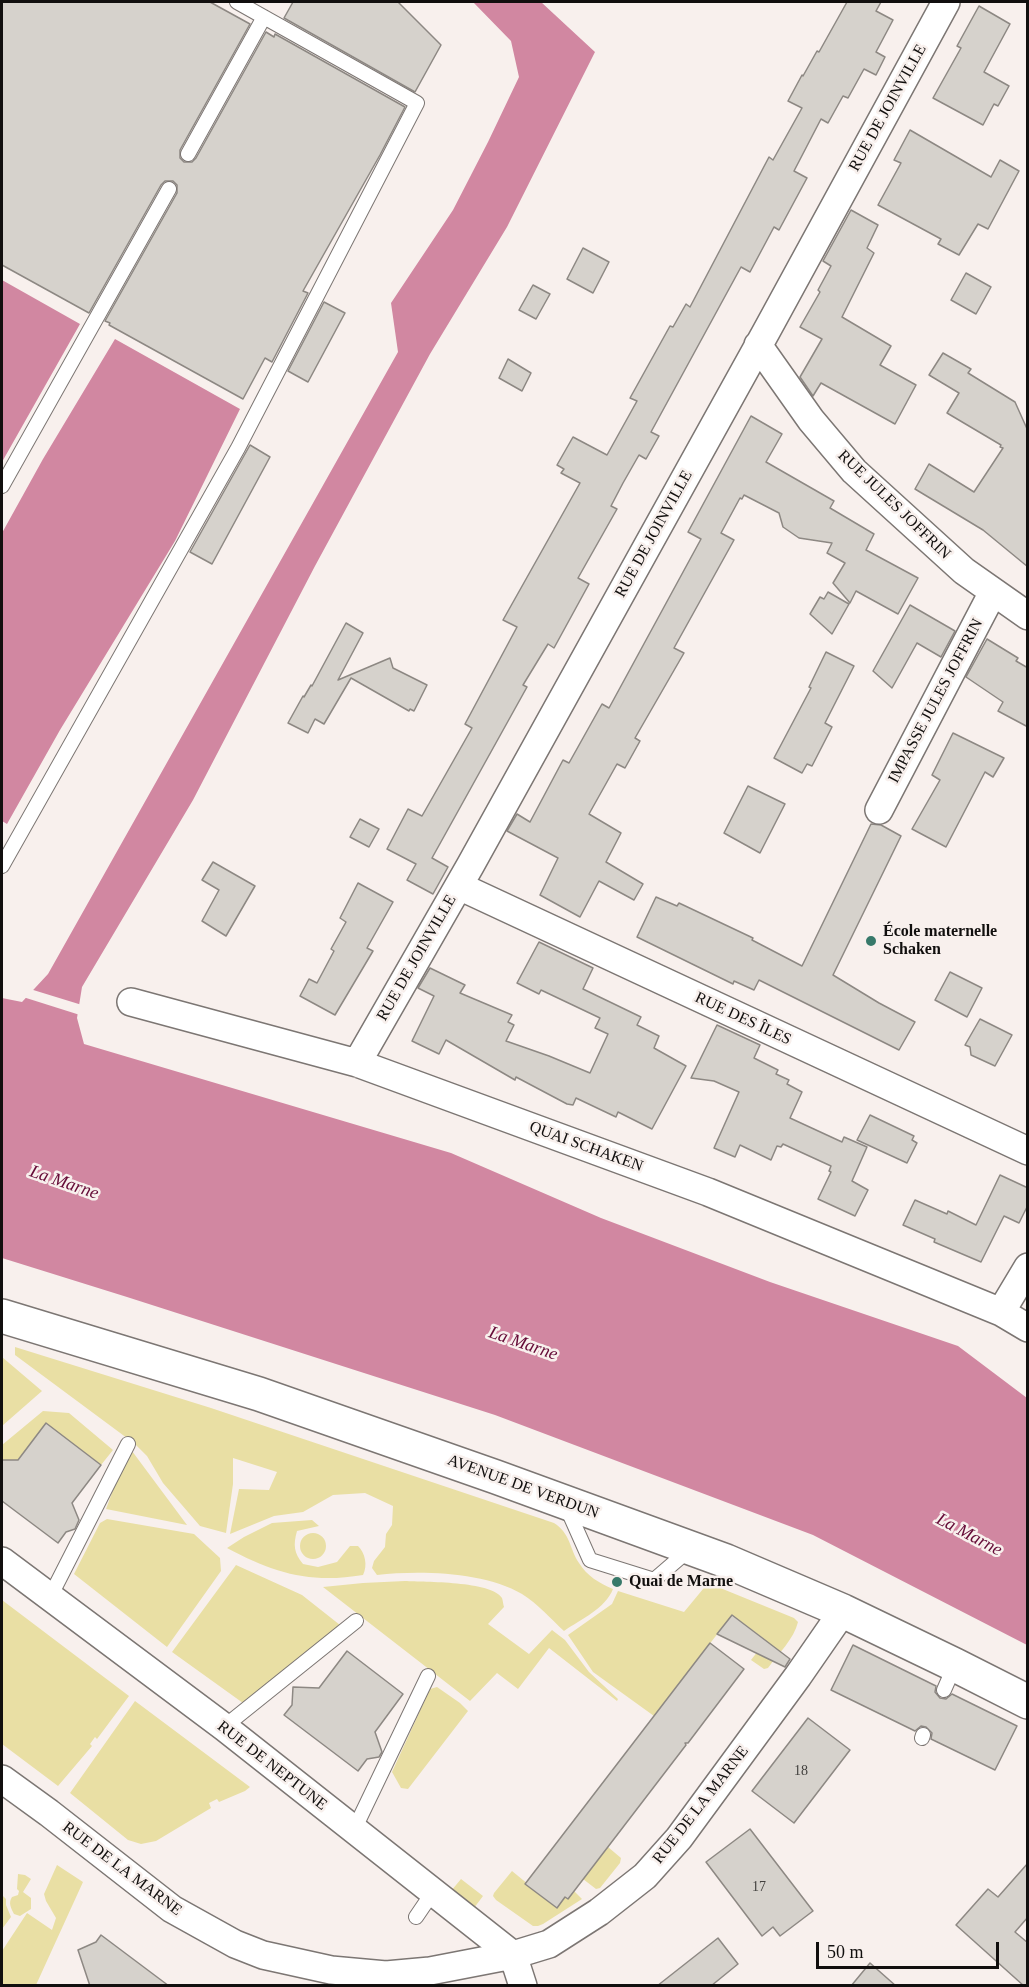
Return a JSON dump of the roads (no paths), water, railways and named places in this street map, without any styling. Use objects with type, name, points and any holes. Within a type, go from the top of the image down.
[{"type":"street","name":"RUE DE JOINVILLE","points":[[357,1063],[459,886],[946,2]]},
{"type":"street","name":"RUE JULES JOFFRIN","points":[[758,345],[811,420],[854,471],[964,571],[1028,616]]},
{"type":"street","name":"IMPASSE JULES JOFFRIN","points":[[879,810],[993,592]]},
{"type":"street","name":"RUE DES ÎLES","points":[[459,886],[1028,1151]]},
{"type":"street","name":"QUAI SCHAKEN","points":[[131,1002],[357,1063],[708,1192],[1001,1312],[1028,1328]]},
{"type":"street","points":[[1001,1312],[1028,1267]]},
{"type":"street","name":"AVENUE DE VERDUN","points":[[2,1316],[259,1394],[726,1561],[843,1611],[950,1677],[1028,1702]]},
{"type":"street","name":"RUE DE NEPTUNE","points":[[2,1562],[224,1727],[513,1954]]},
{"type":"street","name":"RUE DE LA MARNE","points":[[2,1779],[172,1909],[235,1944],[263,1955],[331,1970],[386,1975],[430,1971],[549,1944],[599,1912],[645,1876],[679,1838],[843,1611]]},
{"type":"street","points":[[513,1954],[523,1986]]},
{"type":"lane","points":[[2,866],[238,448],[417,104],[237,2]]},
{"type":"lane","points":[[188,154],[264,17]]},
{"type":"lane","points":[[2,486],[169,189]]},
{"type":"lane","points":[[50,1597],[128,1444]]},
{"type":"lane","points":[[564,1502],[590,1560],[654,1580],[691,1548]]},
{"type":"lane","points":[[224,1727],[356,1621]]},
{"type":"lane","points":[[354,1830],[428,1676]]},
{"type":"lane","points":[[416,1917],[433,1892]]},
{"type":"water","name":"La Marne","points":[[473,2],[541,2],[595,52],[507,227],[430,354],[315,566],[193,800],[82,987],[77,1018],[84,1044],[451,1153],[601,1218],[770,1282],[958,1346],[1027,1398],[1027,1645],[813,1535],[495,1415],[2,1258],[2,998],[22,1002],[48,974],[398,352],[391,303],[453,210],[519,77],[511,41]]},
{"type":"water","points":[[2,280],[80,324],[2,462]]},
{"type":"water","points":[[115,339],[240,409],[175,541],[60,730],[7,824],[2,821],[2,533],[43,459]]},
{"type":"place","name":"École maternelle Schaken","points":[[871,941]]},
{"type":"place","name":"Quai de Marne","points":[[617,1582]]}]
